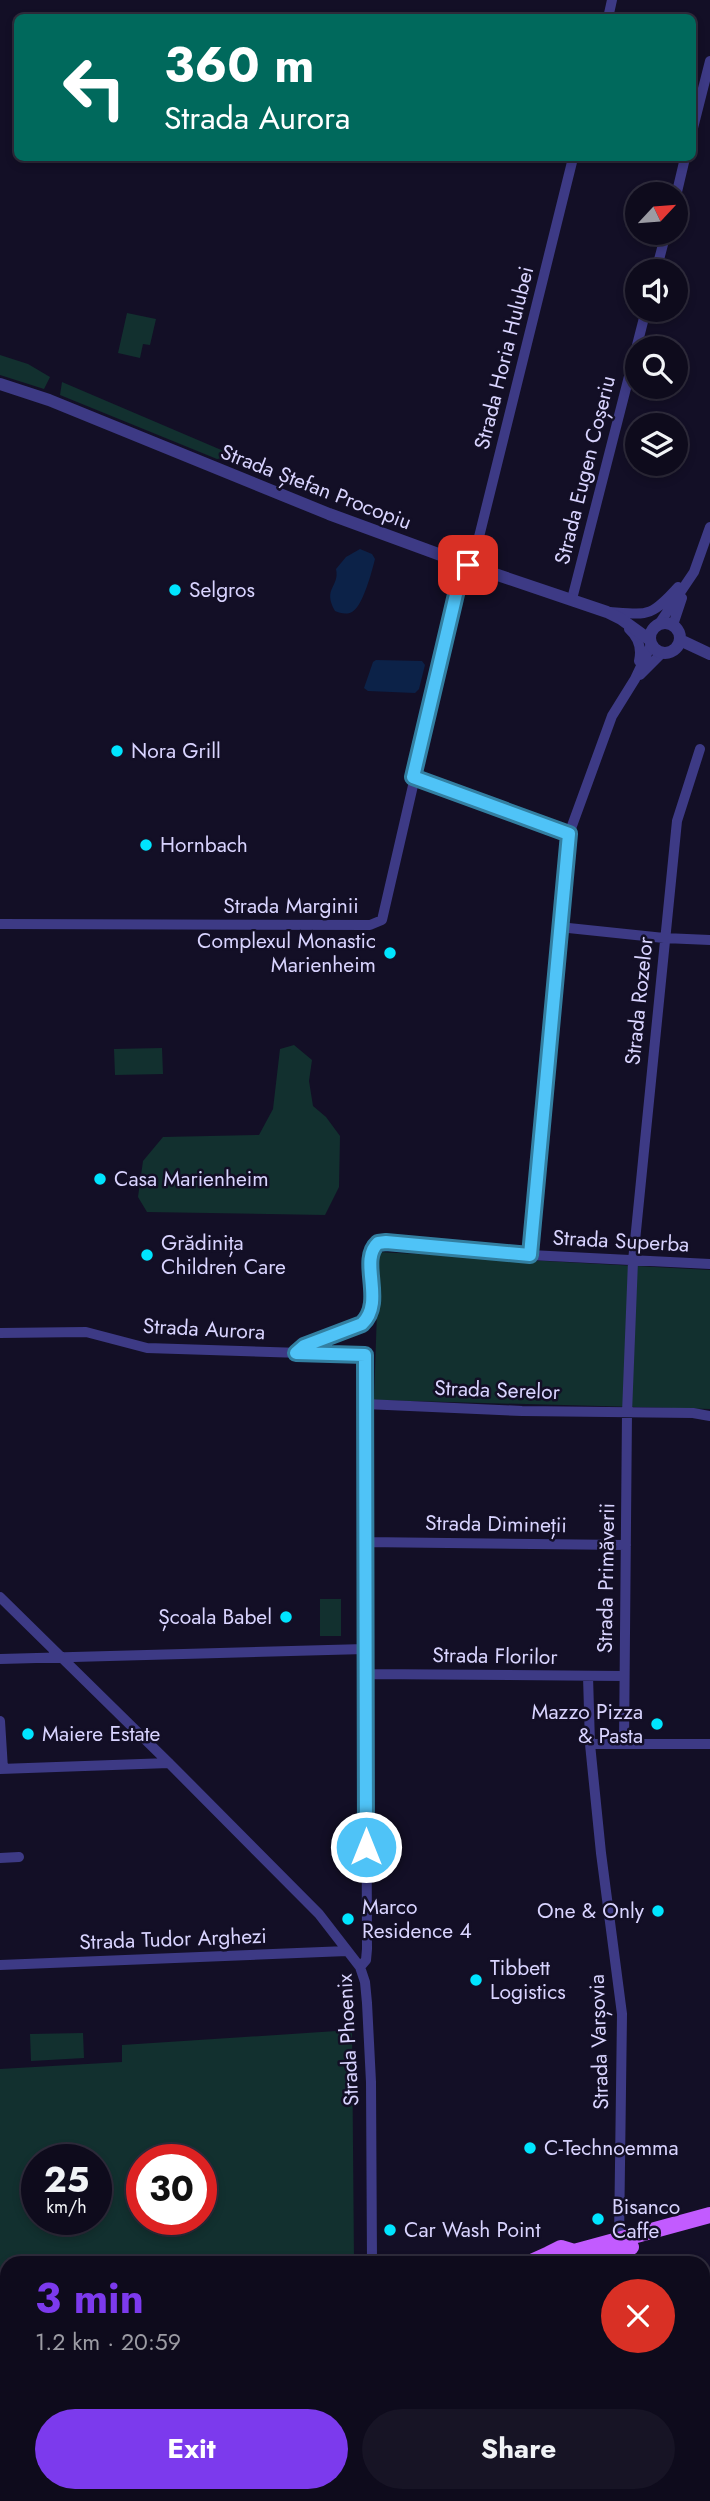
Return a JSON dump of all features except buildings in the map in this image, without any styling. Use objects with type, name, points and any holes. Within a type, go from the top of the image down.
[{"type":"main road","points":[[583,2256],[619,2240],[710,2215]]},
{"type":"main road","points":[[607,2256],[710,2224]]},
{"type":"main road","points":[[549,2256],[561,2248],[575,2256]]},
{"type":"street","points":[[696,116],[710,61]]},
{"type":"street","name":"Strada Horia Hulubei","points":[[468,565],[474,556],[572,161]]},
{"type":"street","points":[[679,182],[684,161]]},
{"type":"street","name":"Strada Eugen Coșeriu","points":[[572,599],[643,322]]},
{"type":"street","name":"Strada Ștefan Procopiu","points":[[0,384],[49,400],[329,514],[607,612],[621,619],[662,653]]},
{"type":"street","points":[[530,1255],[569,834],[612,716],[635,679],[650,642],[694,572],[710,527]]},
{"type":"street","name":"Strada Marginii","points":[[0,924],[377,923],[382,920],[461,573],[468,565]]},
{"type":"street","points":[[607,612],[636,616],[654,611],[694,572]]},
{"type":"street","points":[[607,612],[638,638],[641,654],[635,679]]},
{"type":"street","name":"Strada Ștefan Procopiu","points":[[621,619],[662,625]]},
{"type":"street","points":[[662,625],[679,632],[678,645]]},
{"type":"street","points":[[635,679],[662,653],[678,645],[710,654]]},
{"type":"street","name":"Strada Rozelor","points":[[627,1413],[633,1261],[664,938],[677,821],[700,748]]},
{"type":"street","points":[[413,777],[569,834]]},
{"type":"street","points":[[559,927],[710,940]]},
{"type":"street","name":"Strada Superba","points":[[296,1353],[304,1346],[362,1324],[366,1320],[373,1302],[371,1253],[378,1243],[530,1255],[710,1264]]},
{"type":"street","name":"Strada Aurora","points":[[0,1333],[86,1332],[147,1348],[365,1355]]},
{"type":"street","name":"Strada Phoenix","points":[[365,1355],[367,1948],[366,1960],[360,1967],[365,1982],[371,2082],[372,2256]]},
{"type":"street","name":"Strada Serelor","points":[[365,1405],[693,1413],[710,1416]]},
{"type":"street","name":"Strada Primăverii","points":[[624,1744],[627,1413]]},
{"type":"street","name":"Strada Dimineții","points":[[365,1542],[626,1545]]},
{"type":"street","points":[[0,1597],[319,1914],[360,1967]]},
{"type":"street","points":[[0,1659],[365,1649]]},
{"type":"street","name":"Strada Florilor","points":[[365,1674],[624,1676]]},
{"type":"street","name":"Strada Varșovia","points":[[588,1676],[590,1744],[622,2014],[619,2240]]},
{"type":"street","points":[[0,1721],[2,1769],[169,1763]]},
{"type":"street","points":[[590,1744],[710,1744]]},
{"type":"street","points":[[0,1858],[19,1857]]},
{"type":"street","name":"Strada Tudor Arghezi","points":[[0,1965],[347,1951]]},
{"type":"green space","points":[[127,313],[156,319],[150,345],[143,344],[140,358],[118,353]]},
{"type":"green space","points":[[0,355],[28,364],[50,377],[44,389],[0,375]]},
{"type":"green space","points":[[62,382],[226,452],[223,458],[217,459],[60,395]]},
{"type":"green space","points":[[294,1045],[312,1060],[309,1081],[313,1106],[326,1117],[340,1136],[339,1187],[325,1215],[147,1212],[138,1197],[143,1161],[163,1137],[259,1135],[273,1109],[280,1049]]},
{"type":"green space","points":[[162,1048],[163,1074],[115,1075],[114,1049]]},
{"type":"green space","points":[[379,1252],[710,1270],[710,1409],[374,1400]]},
{"type":"green space","points":[[320,1599],[341,1599],[341,1636],[320,1636]]},
{"type":"green space","points":[[352,2030],[354,2256],[0,2256],[0,2069],[122,2062],[122,2045]]},
{"type":"green space","points":[[83,2033],[84,2058],[31,2061],[30,2034]]},
{"type":"water","points":[[360,549],[372,554],[375,559],[366,588],[360,603],[352,612],[337,612],[330,597],[336,580],[336,569],[346,557]]},
{"type":"water","points":[[376,660],[422,661],[425,665],[419,689],[415,693],[368,691],[364,688]]},
{"type":"place","name":"Selgros","points":[[175,590]]},
{"type":"place","name":"Nora Grill","points":[[117,751]]},
{"type":"place","name":"Hornbach","points":[[146,845]]},
{"type":"place","name":"Complexul Monastic Marienheim","points":[[390,953]]},
{"type":"place","name":"Casa Marienheim","points":[[100,1179]]},
{"type":"place","name":"Grădinița Children Care","points":[[147,1255]]},
{"type":"place","name":"Școala Babel","points":[[286,1617]]},
{"type":"place","name":"Mazzo Pizza & Pasta","points":[[657,1724]]},
{"type":"place","name":"Maiere Estate","points":[[28,1734]]},
{"type":"place","name":"One & Only","points":[[658,1911]]},
{"type":"place","name":"Marco Residence 4","points":[[348,1919]]},
{"type":"place","name":"Tibbett Logistics","points":[[476,1980]]},
{"type":"place","name":"C-Technoemma","points":[[530,2148]]},
{"type":"place","name":"Bisanco Caffe","points":[[598,2219]]},
{"type":"place","name":"Car Wash Point","points":[[390,2230]]},
{"type":"route","points":[[366,1847],[365,1355],[296,1353],[304,1346],[362,1324],[366,1320],[373,1302],[371,1253],[378,1243],[530,1255],[569,834],[413,777],[461,573],[468,565]]}]
